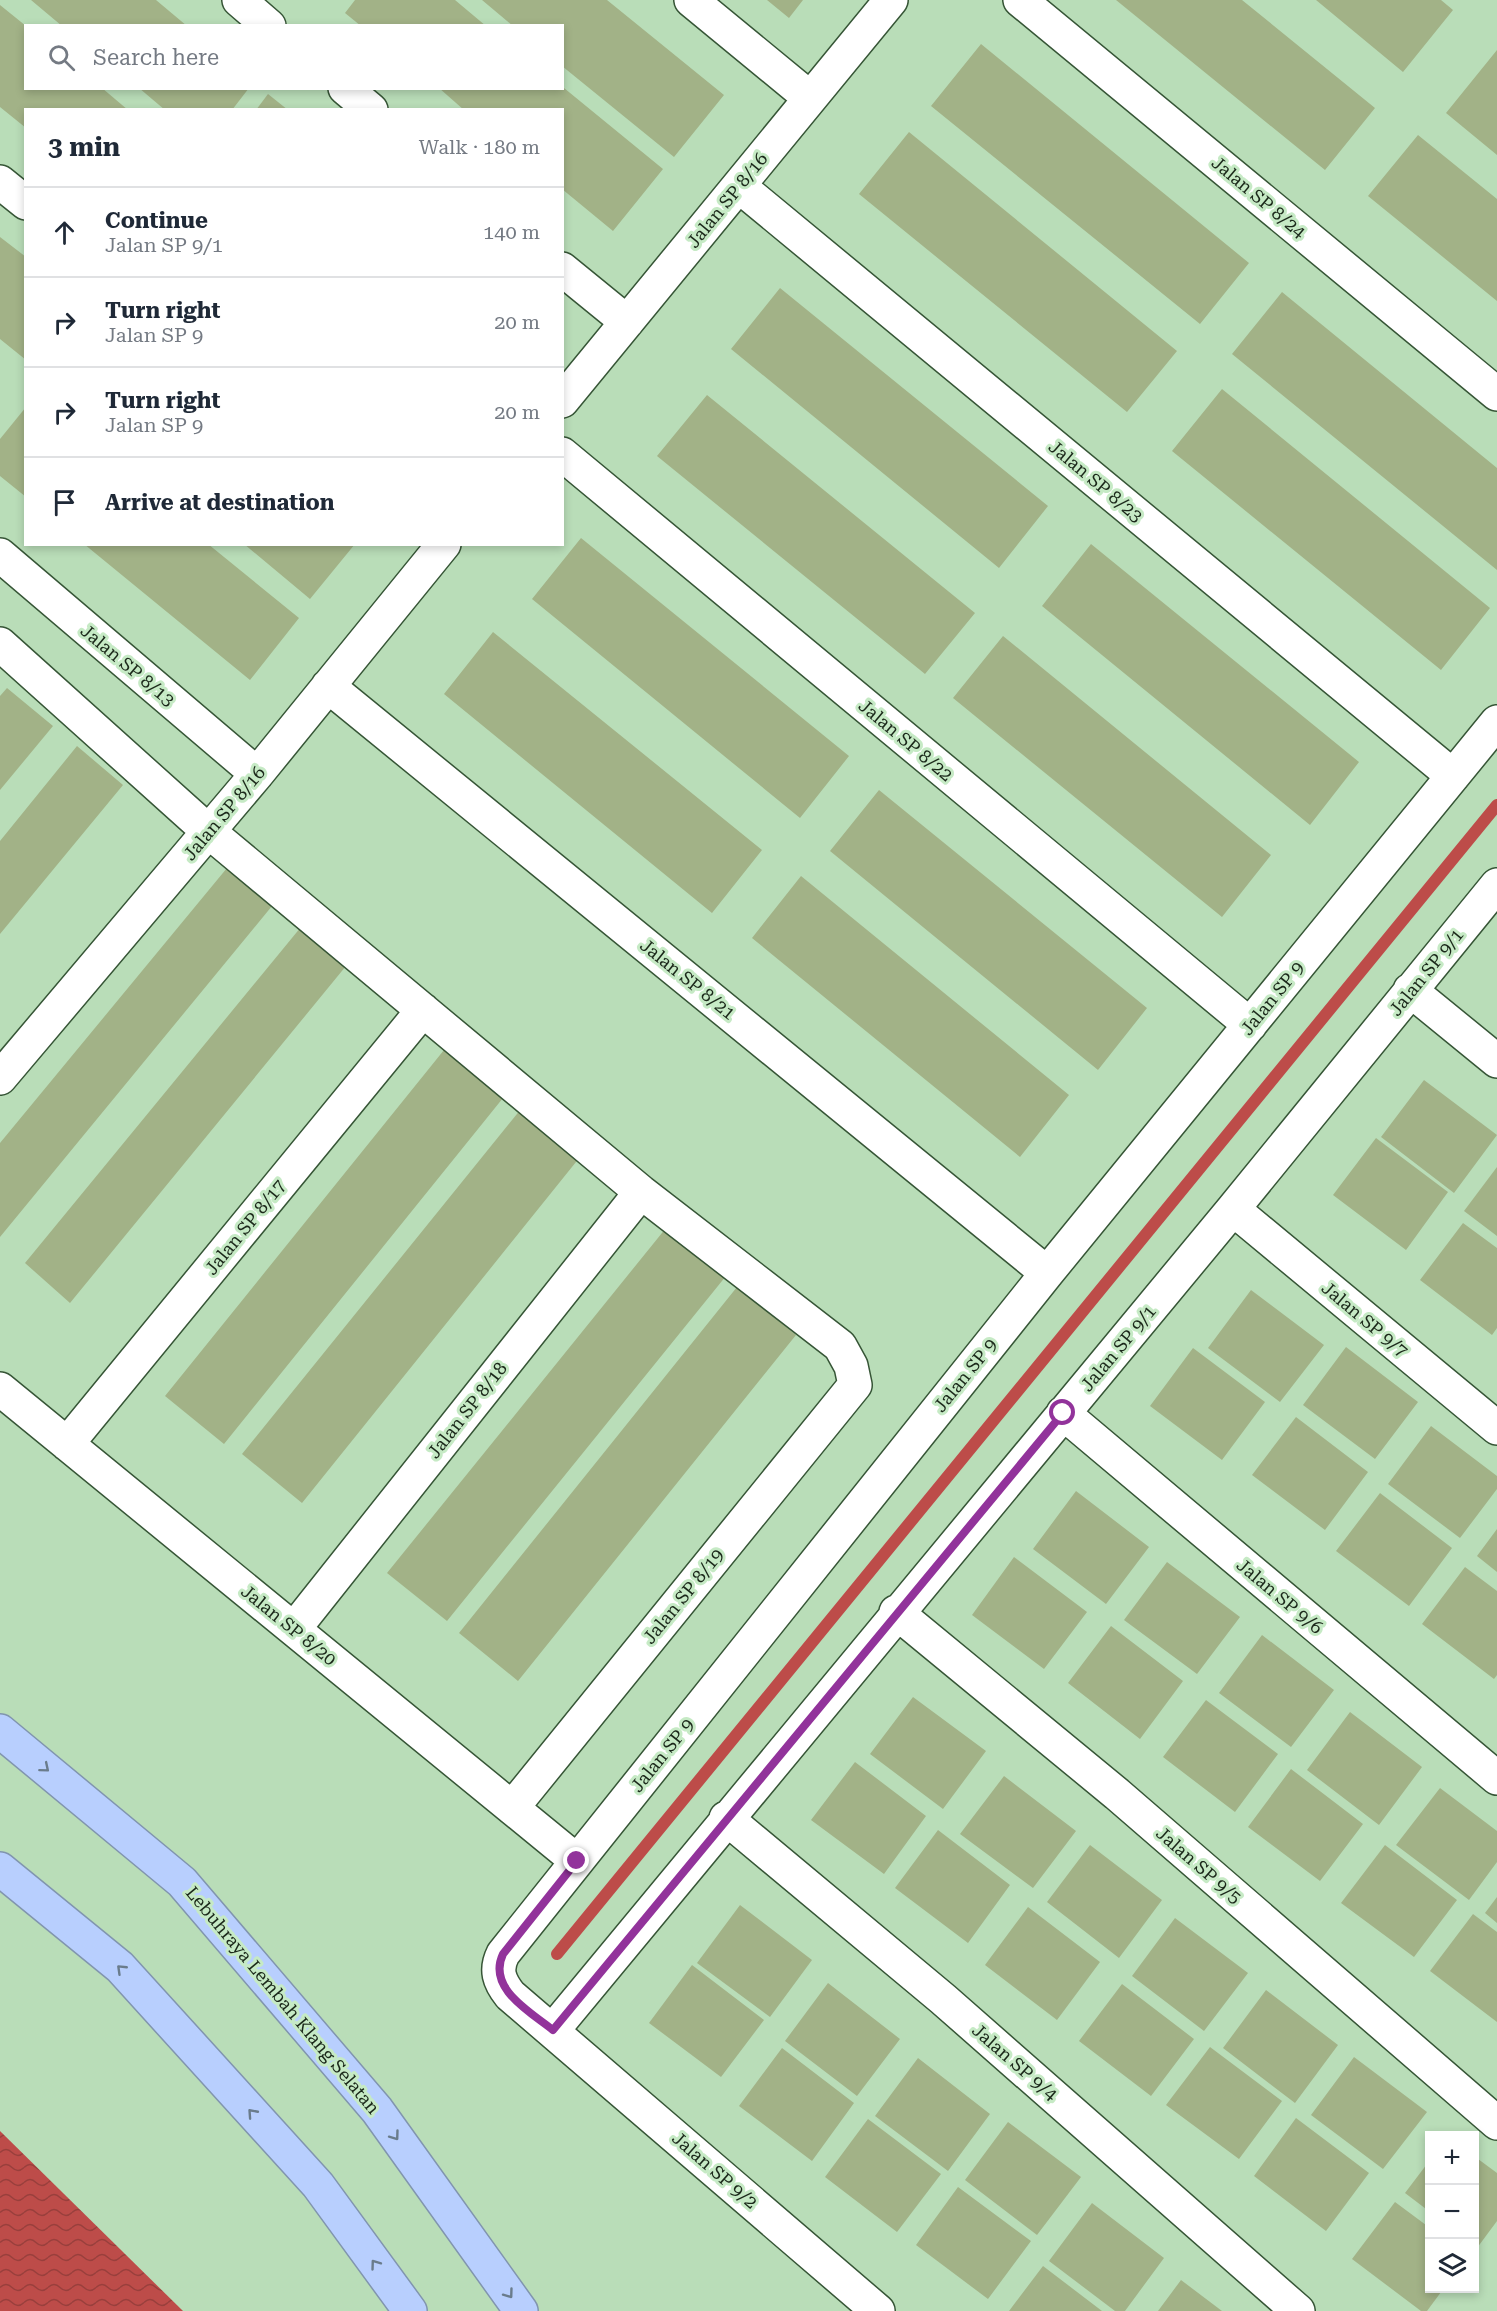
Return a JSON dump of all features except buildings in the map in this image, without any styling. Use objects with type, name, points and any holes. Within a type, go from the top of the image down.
[{"type":"highway","name":"Lebuhraya Lembah Klang Selatan","points":[[0,1731],[182,1882],[377,2110],[521,2311]]},
{"type":"highway","points":[[0,1869],[120,1967],[318,2185],[410,2311]]},
{"type":"street","points":[[239,0],[267,24]]},
{"type":"street","points":[[691,0],[810,98]]},
{"type":"street","name":"Jalan SP 8/16","points":[[564,399],[891,0]]},
{"type":"street","name":"Jalan SP 8/24","points":[[1020,0],[1497,394]]},
{"type":"street","points":[[347,90],[369,108]]},
{"type":"street","points":[[0,182],[24,201]]},
{"type":"street","name":"Jalan SP 8/23","points":[[739,186],[1453,776]]},
{"type":"street","points":[[564,271],[627,322]]},
{"type":"street","name":"Jalan SP 8/22","points":[[564,456],[1250,1025]]},
{"type":"street","name":"Jalan SP 8/16","points":[[0,1078],[257,774],[437,547]]},
{"type":"street","name":"Jalan SP 8/13","points":[[0,555],[257,774]]},
{"type":"street","points":[[0,644],[208,831],[640,1192]]},
{"type":"street","name":"Jalan SP 8/21","points":[[328,686],[1047,1273]]},
{"type":"street","name":"Jalan SP 9","points":[[553,2030],[510,1995],[501,1983],[497,1965],[503,1954],[1047,1273],[1497,722]]},
{"type":"street","name":"Jalan SP 9/1","points":[[553,2030],[896,1612],[1233,1209],[1497,885]]},
{"type":"street","points":[[1410,990],[1497,1061]]},
{"type":"street","name":"Jalan SP 8/17","points":[[67,1444],[423,1010]]},
{"type":"street","name":"Jalan SP 8/19","points":[[512,1808],[855,1385],[851,1366],[840,1346],[640,1192]]},
{"type":"street","name":"Jalan SP 8/18","points":[[294,1629],[640,1192]]},
{"type":"street","name":"Jalan SP 9/7","points":[[1233,1209],[1497,1428]]},
{"type":"street","name":"Jalan SP 8/20","points":[[0,1389],[577,1861]]},
{"type":"street","name":"Jalan SP 9/6","points":[[1063,1413],[1497,1779]]},
{"type":"street","name":"Jalan SP 9/5","points":[[896,1612],[1117,1794],[1497,2123]]},
{"type":"street","name":"Jalan SP 9/4","points":[[726,1818],[943,1999],[1298,2311]]},
{"type":"street","name":"Jalan SP 9/2","points":[[553,2030],[878,2311]]},
{"type":"water","points":[[0,2131],[183,2311],[0,2311]]},
{"type":"waterway","points":[[557,1954],[1497,805]]},
{"type":"route","points":[[577,1861],[503,1954],[497,1965],[501,1983],[510,1995],[553,2030],[896,1612],[1063,1413]]}]
